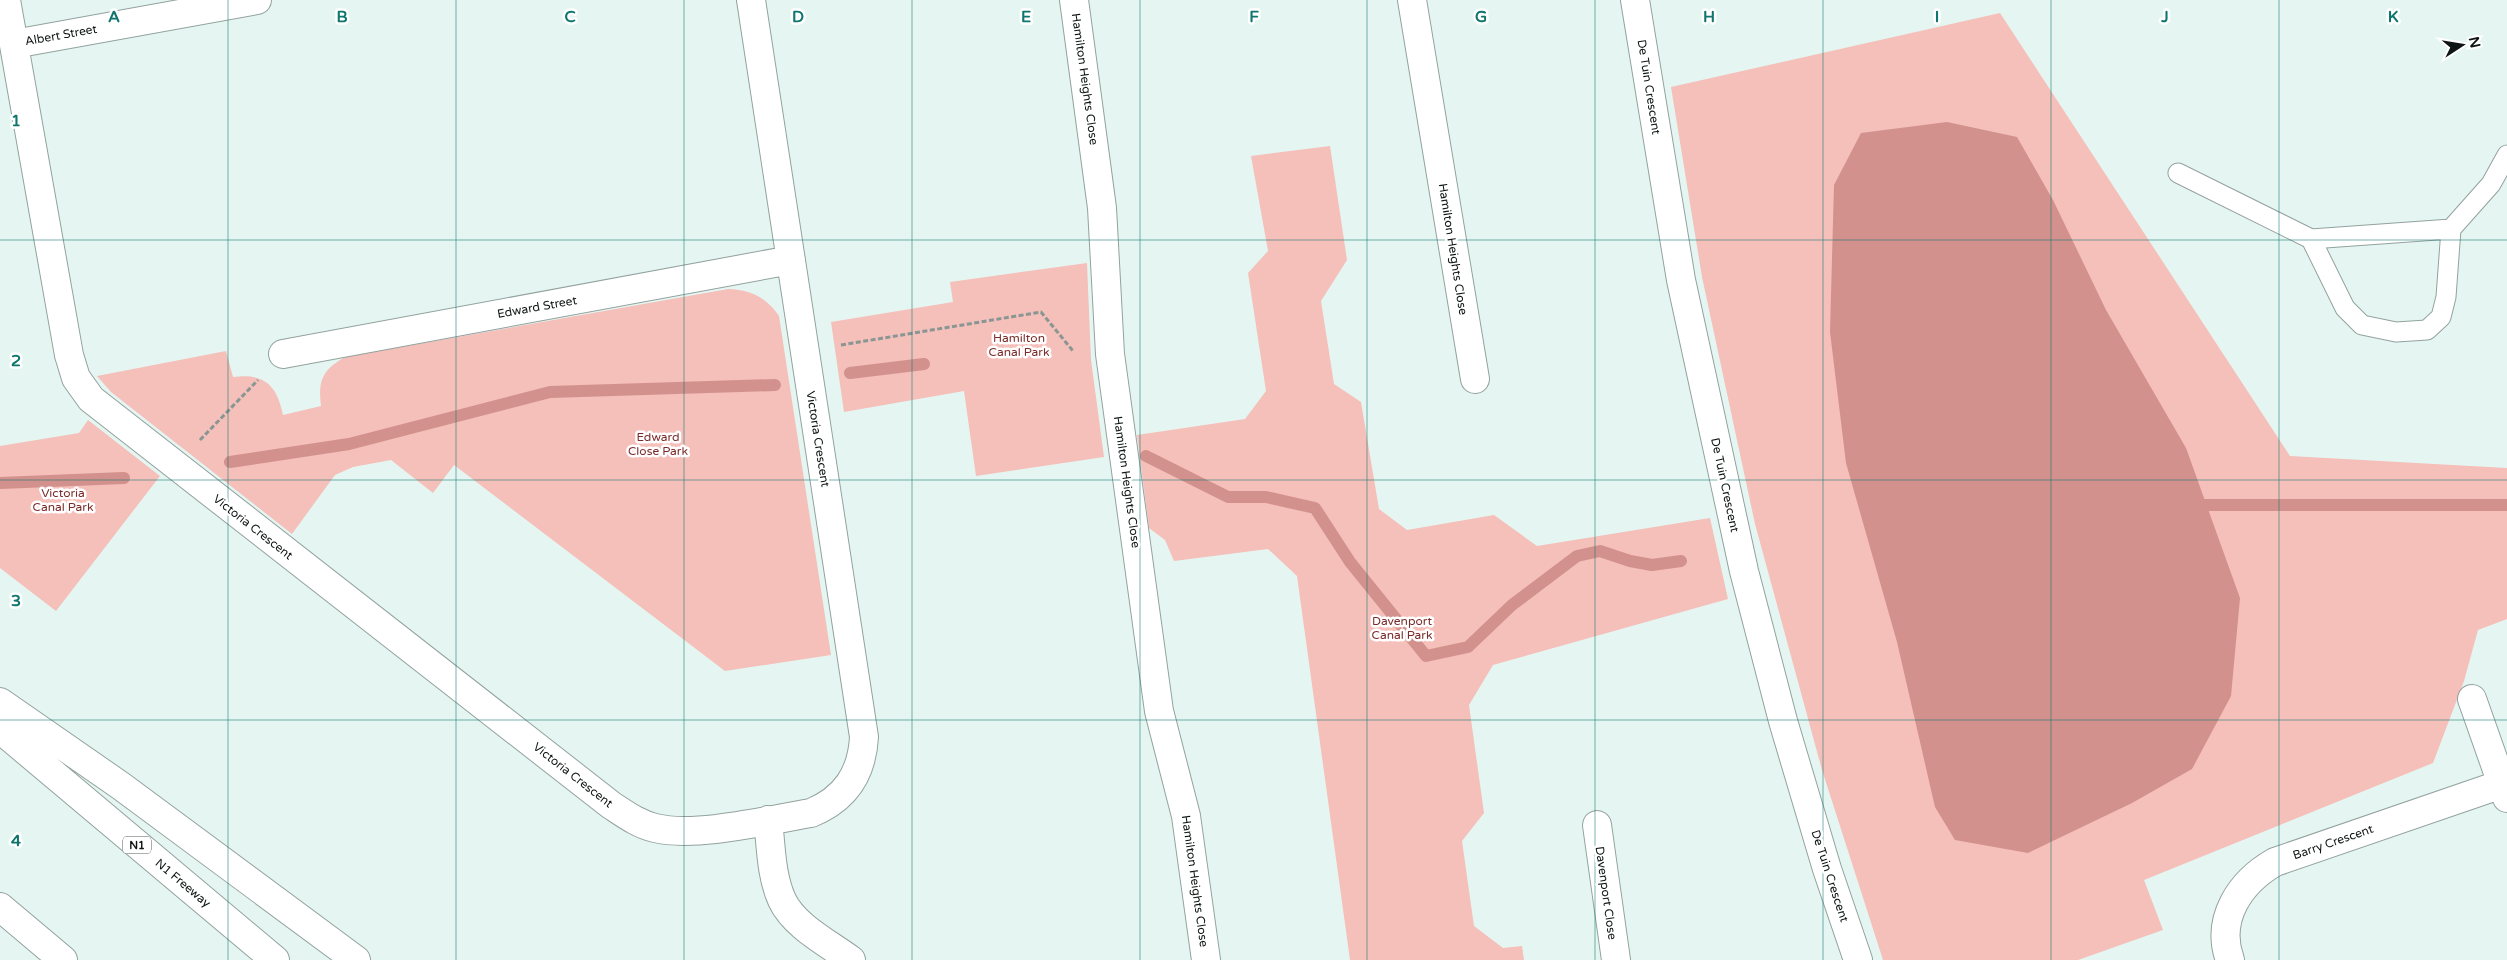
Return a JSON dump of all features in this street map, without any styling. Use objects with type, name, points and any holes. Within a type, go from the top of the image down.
[{"type":"main road","name":"Victoria Crescent","points":[[6,0],[72,366],[76,378],[91,399],[631,819],[654,828],[679,832],[811,813],[827,806],[841,796],[852,782],[859,768],[863,753],[862,727],[751,0]]},
{"type":"main road","name":"Albert Street","points":[[14,44],[257,0]]},
{"type":"main road","name":"Hamilton Heights Close","points":[[1074,0],[1102,208],[1110,354],[1159,710],[1186,816],[1206,960]]},
{"type":"main road","name":"Hamilton Heights Close","points":[[1412,0],[1475,379]]},
{"type":"main road","name":"De Tuin Crescent","points":[[1635,0],[1681,280],[1744,572],[1783,721],[1827,869],[1858,960]]},
{"type":"main road","name":"Edward Street","points":[[283,354],[791,260]]},
{"type":"main road","name":"Barry Crescent","points":[[2230,960],[2226,937],[2228,918],[2235,899],[2245,883],[2258,871],[2274,862],[2505,791],[2472,699]]},
{"type":"main road","points":[[0,702],[121,786],[356,960]]},
{"type":"main road","name":"N1 Freeway","points":[[0,729],[275,960]]},
{"type":"main road","points":[[768,820],[775,876],[782,901],[799,922],[851,960]]},
{"type":"main road","name":"Davenport Close","points":[[1597,825],[1616,960]]},
{"type":"main road","points":[[0,907],[63,960]]},
{"type":"main road","points":[[0,915],[47,960]]},
{"type":"lane","points":[[2312,239],[2345,308],[2362,325],[2396,332],[2427,330],[2441,317],[2446,297],[2450,229],[2491,184],[2507,155]]},
{"type":"lane","points":[[2178,173],[2312,239],[2450,229]]},
{"type":"path","points":[[804,351],[1041,312],[1079,358]]},
{"type":"path","points":[[174,465],[283,354]]},
{"type":"green space","points":[[2000,13],[2290,456],[2507,468],[2507,619],[2478,630],[2464,681],[2433,763],[2144,880],[2163,930],[2078,960],[1883,960],[1822,770],[1755,524],[1702,277],[1671,87]]},
{"type":"green space","name":"Davenport Canal Park","points":[[1330,146],[1347,260],[1321,301],[1334,384],[1361,402],[1379,509],[1407,530],[1494,515],[1537,546],[1710,518],[1728,599],[1493,665],[1469,705],[1484,813],[1462,841],[1474,926],[1503,948],[1522,946],[1524,960],[1350,960],[1297,576],[1268,549],[1174,561],[1165,540],[1149,528],[1137,435],[1245,419],[1266,391],[1248,273],[1268,251],[1251,156]]},
{"type":"green space","name":"Hamilton Canal Park","points":[[1087,263],[1091,360],[1104,457],[976,476],[964,391],[844,412],[831,322],[953,302],[950,282]]},
{"type":"green space","name":"Edward Close Park","points":[[728,289],[751,293],[763,299],[779,316],[831,655],[725,671],[454,465],[433,493],[391,460],[353,467],[335,475],[292,534],[111,392],[97,376],[226,351],[233,377],[253,377],[267,383],[277,396],[283,415],[321,406],[320,390],[323,377],[331,367],[345,357]]},
{"type":"green space","name":"Victoria Canal Park","points":[[88,420],[160,476],[56,611],[0,568],[0,446],[79,433]]},
{"type":"shaded area","points":[[1947,122],[2017,137],[2053,200],[2106,310],[2186,448],[2240,598],[2231,696],[2192,769],[2132,803],[2028,853],[1955,840],[1935,807],[1897,642],[1846,463],[1830,332],[1834,185],[1861,133]]},
{"type":"waterway","points":[[850,373],[924,364]]},
{"type":"waterway","points":[[230,462],[349,444],[550,392],[775,385]]},
{"type":"waterway","points":[[1146,456],[1228,497],[1266,497],[1315,508],[1350,562],[1426,656],[1468,647],[1512,605],[1577,556],[1600,551],[1630,561],[1652,565],[1681,561]]},
{"type":"waterway","points":[[0,483],[124,478]]},
{"type":"waterway","points":[[2190,505],[2507,505]]}]
